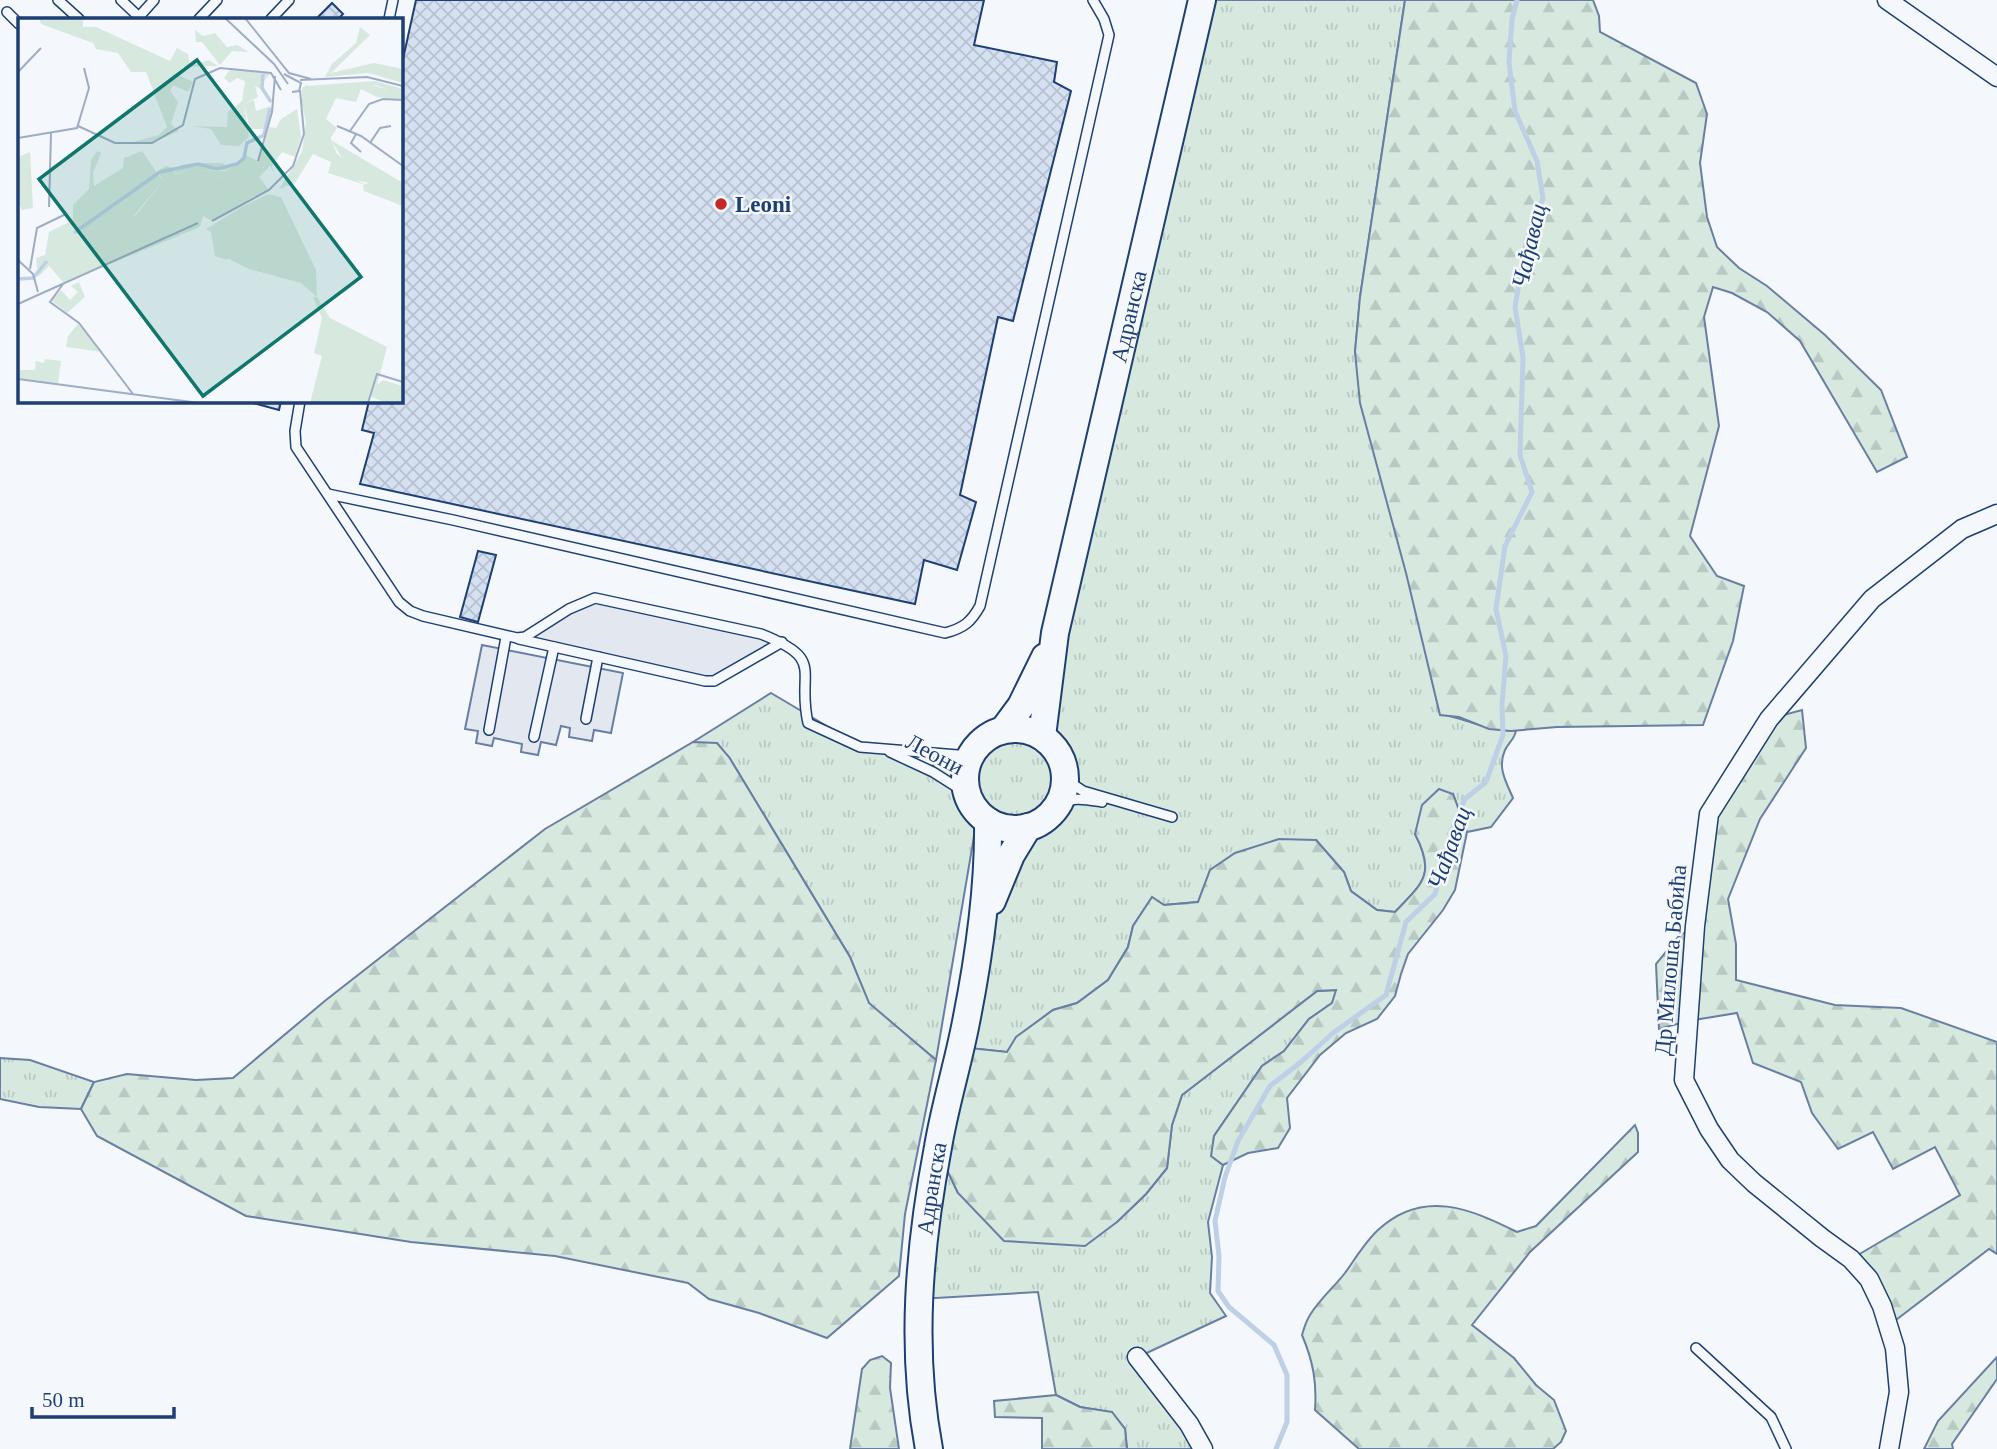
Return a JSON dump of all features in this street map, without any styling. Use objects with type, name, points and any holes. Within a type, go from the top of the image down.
[{"type":"main road","name":"Адранска","points":[[1042,736],[1055,633],[1202,0]]},
{"type":"main road","name":"Адранска","points":[[1004,729],[1027,695],[1055,633]]},
{"type":"main road","points":[[1004,729],[1027,729],[1042,736],[1060,757],[1064,770],[1063,794],[1057,806],[1049,816],[1028,827],[1011,829],[988,821],[978,813],[966,793],[965,771],[970,755],[980,742],[1004,729]]},
{"type":"main road","name":"Адранска","points":[[929,1449],[919,1384],[921,1269],[938,1147],[966,1023],[981,929],[988,860],[988,821]]},
{"type":"main road","name":"Адранска","points":[[981,929],[1011,855],[1028,827]]},
{"type":"street","points":[[1887,0],[1997,77]]},
{"type":"street","name":"Др Милоша Бабића","points":[[1889,1449],[1899,1392],[1895,1348],[1882,1306],[1869,1279],[1851,1259],[1812,1231],[1730,1160],[1709,1129],[1684,1080],[1697,913],[1709,814],[1769,719],[1872,599],[1962,529],[1997,514]]},
{"type":"street","points":[[1138,1357],[1189,1424],[1203,1449]]},
{"type":"lane","points":[[58,0],[78,18]]},
{"type":"lane","points":[[121,0],[138,18],[154,0]]},
{"type":"lane","points":[[200,18],[217,0]]},
{"type":"lane","points":[[272,18],[289,0]]},
{"type":"lane","points":[[389,18],[393,0]]},
{"type":"lane","points":[[328,494],[485,527],[946,633],[971,622],[983,593],[1109,35],[1104,19],[1093,0]]},
{"type":"lane","points":[[7,12],[18,23]]},
{"type":"lane","points":[[300,402],[295,431],[296,447],[400,602],[422,617],[705,681],[715,681],[782,642]]},
{"type":"lane","points":[[517,638],[526,637],[569,609],[595,598],[761,634],[782,642],[802,657],[808,723],[860,747],[886,750]]},
{"type":"lane","points":[[489,730],[506,637]]},
{"type":"lane","points":[[534,737],[554,647]]},
{"type":"lane","points":[[586,719],[598,657]]},
{"type":"lane","name":"Леони","points":[[886,750],[970,755]]},
{"type":"lane","name":"Леони","points":[[886,750],[933,772],[966,793]]},
{"type":"lane","points":[[1064,770],[1071,783],[1083,791],[1172,817]]},
{"type":"lane","points":[[1057,806],[1067,799],[1081,798],[1138,808]]},
{"type":"lane","points":[[1696,1348],[1771,1417],[1786,1449]]},
{"type":"green space","points":[[1202,0],[1405,0],[1360,297],[1355,352],[1440,714],[1487,727],[1516,730],[1502,762],[1503,774],[1513,798],[1491,827],[1467,832],[1453,794],[1415,834],[1425,859],[1423,877],[1413,893],[1395,912],[1377,910],[1351,891],[1344,872],[1316,840],[1210,871],[1198,902],[1164,905],[1152,898],[1133,926],[1128,947],[1108,980],[1077,1003],[1053,1010],[1017,1037],[1007,1052],[960,1047],[995,825],[1022,827],[1043,819],[1057,805],[1064,787],[1064,767],[1054,749],[1037,735],[1010,728],[1040,668]]},
{"type":"green space","points":[[1405,0],[1593,0],[1599,16],[1600,32],[1696,83],[1707,114],[1700,163],[1707,217],[1717,247],[1739,268],[1767,286],[1825,335],[1881,390],[1907,457],[1877,472],[1800,341],[1767,312],[1732,293],[1713,287],[1704,317],[1719,426],[1690,536],[1717,576],[1744,586],[1733,641],[1703,725],[1557,727],[1511,731],[1489,729],[1459,717],[1440,715],[1406,573],[1360,403],[1355,352],[1360,297]]},
{"type":"green space","points":[[771,693],[864,748],[897,755],[933,771],[934,753],[970,756],[966,786],[978,813],[936,1060],[869,1004],[850,957],[729,757],[693,742]]},
{"type":"green space","points":[[1802,710],[1806,748],[1760,819],[1728,899],[1736,944],[1736,980],[1835,1005],[1901,1008],[1997,1042],[1997,1254],[1989,1249],[1888,1326],[1851,1259],[1960,1195],[1935,1147],[1893,1169],[1873,1132],[1838,1149],[1812,1113],[1801,1082],[1753,1063],[1737,1013],[1659,1029],[1656,964],[1678,937],[1695,926],[1709,814],[1769,719]]},
{"type":"green space","points":[[1014,738],[1030,741],[1043,750],[1052,763],[1055,779],[1052,795],[1043,808],[1030,817],[1014,820],[998,817],[985,808],[976,795],[973,779],[976,763],[985,750],[998,741]]},
{"type":"green space","points":[[693,742],[717,743],[729,757],[850,957],[869,1003],[936,1060],[905,1214],[899,1276],[827,1338],[759,1313],[709,1299],[688,1283],[555,1256],[411,1242],[246,1216],[97,1136],[81,1109],[94,1082],[127,1074],[196,1080],[233,1078],[326,1000],[545,829]]},
{"type":"green space","points":[[1439,789],[1453,794],[1467,832],[1455,890],[1443,910],[1408,954],[1395,996],[1377,1019],[1346,1033],[1320,1055],[1287,1098],[1290,1128],[1278,1148],[1248,1153],[1223,1165],[1211,1156],[1214,1136],[1262,1066],[1284,1051],[1309,1019],[1332,1003],[1336,990],[1317,991],[1182,1095],[1172,1125],[1167,1168],[1146,1194],[1117,1222],[1085,1246],[1004,1241],[958,1193],[947,1170],[960,1047],[1007,1052],[1016,1037],[1053,1010],[1077,1003],[1108,980],[1128,947],[1133,926],[1152,897],[1164,905],[1198,902],[1210,870],[1235,853],[1279,839],[1316,840],[1344,872],[1351,891],[1377,910],[1395,912],[1413,893],[1423,877],[1425,859],[1415,834],[1422,805]]},
{"type":"green space","points":[[1337,990],[1332,1003],[1309,1019],[1284,1051],[1262,1066],[1214,1136],[1212,1156],[1223,1165],[1208,1222],[1212,1257],[1210,1293],[1226,1316],[1138,1357],[1203,1449],[1127,1449],[1125,1429],[1112,1413],[1080,1407],[1056,1395],[1038,1292],[919,1299],[928,1209],[947,1170],[958,1193],[1117,1222],[1146,1194],[1167,1168],[1172,1125],[1182,1095],[1317,991]]},
{"type":"green space","points":[[0,1058],[30,1060],[94,1082],[81,1109],[39,1107],[0,1099]]},
{"type":"green space","points":[[1635,1125],[1638,1152],[1530,1252],[1472,1325],[1514,1358],[1536,1385],[1554,1400],[1566,1431],[1561,1442],[1553,1449],[1359,1449],[1315,1410],[1315,1381],[1302,1335],[1304,1327],[1314,1309],[1378,1230],[1395,1217],[1412,1209],[1430,1206],[1465,1210],[1517,1232],[1536,1226]]},
{"type":"green space","points":[[882,1356],[891,1363],[890,1388],[899,1449],[850,1449],[862,1369],[870,1360]]},
{"type":"green space","points":[[1997,1357],[1997,1379],[1952,1444],[1953,1449],[1924,1449],[1938,1421]]},
{"type":"green space","points":[[1056,1395],[1080,1407],[1112,1412],[1125,1429],[1127,1449],[1042,1449],[1042,1418],[995,1417],[994,1401]]},
{"type":"shaded area","points":[[595,598],[782,642],[714,681],[525,637]]},
{"type":"shaded area","points":[[482,645],[623,673],[611,733],[594,730],[592,741],[569,737],[570,728],[561,726],[556,745],[541,742],[538,755],[521,752],[522,744],[494,738],[492,746],[476,743],[478,731],[465,729]]},
{"type":"building","name":"Leoni","points":[[416,0],[984,0],[974,45],[1057,62],[1054,82],[1071,91],[1013,321],[998,317],[960,495],[976,502],[957,570],[924,560],[915,604],[360,484],[374,433],[362,430],[369,402],[402,402],[402,63]]},
{"type":"building","points":[[332,3],[343,14],[339,18],[317,18]]},
{"type":"building","points":[[253,402],[281,402],[279,410]]},
{"type":"building","points":[[478,551],[496,555],[478,622],[460,617]]},
{"type":"waterway","name":"Чађавац","points":[[1276,1449],[1287,1422],[1287,1375],[1274,1345],[1229,1307],[1218,1291],[1219,1256],[1215,1221],[1225,1177],[1238,1141],[1270,1086],[1333,1033],[1386,995],[1406,922],[1435,894],[1454,825],[1465,799],[1486,782],[1503,735],[1502,705],[1506,656],[1496,609],[1505,546],[1532,492],[1520,455],[1523,358],[1515,307],[1526,243],[1543,198],[1537,161],[1515,111],[1509,62],[1512,19],[1517,0]]},
{"type":"place","name":"Leoni","points":[[721,204]]}]
